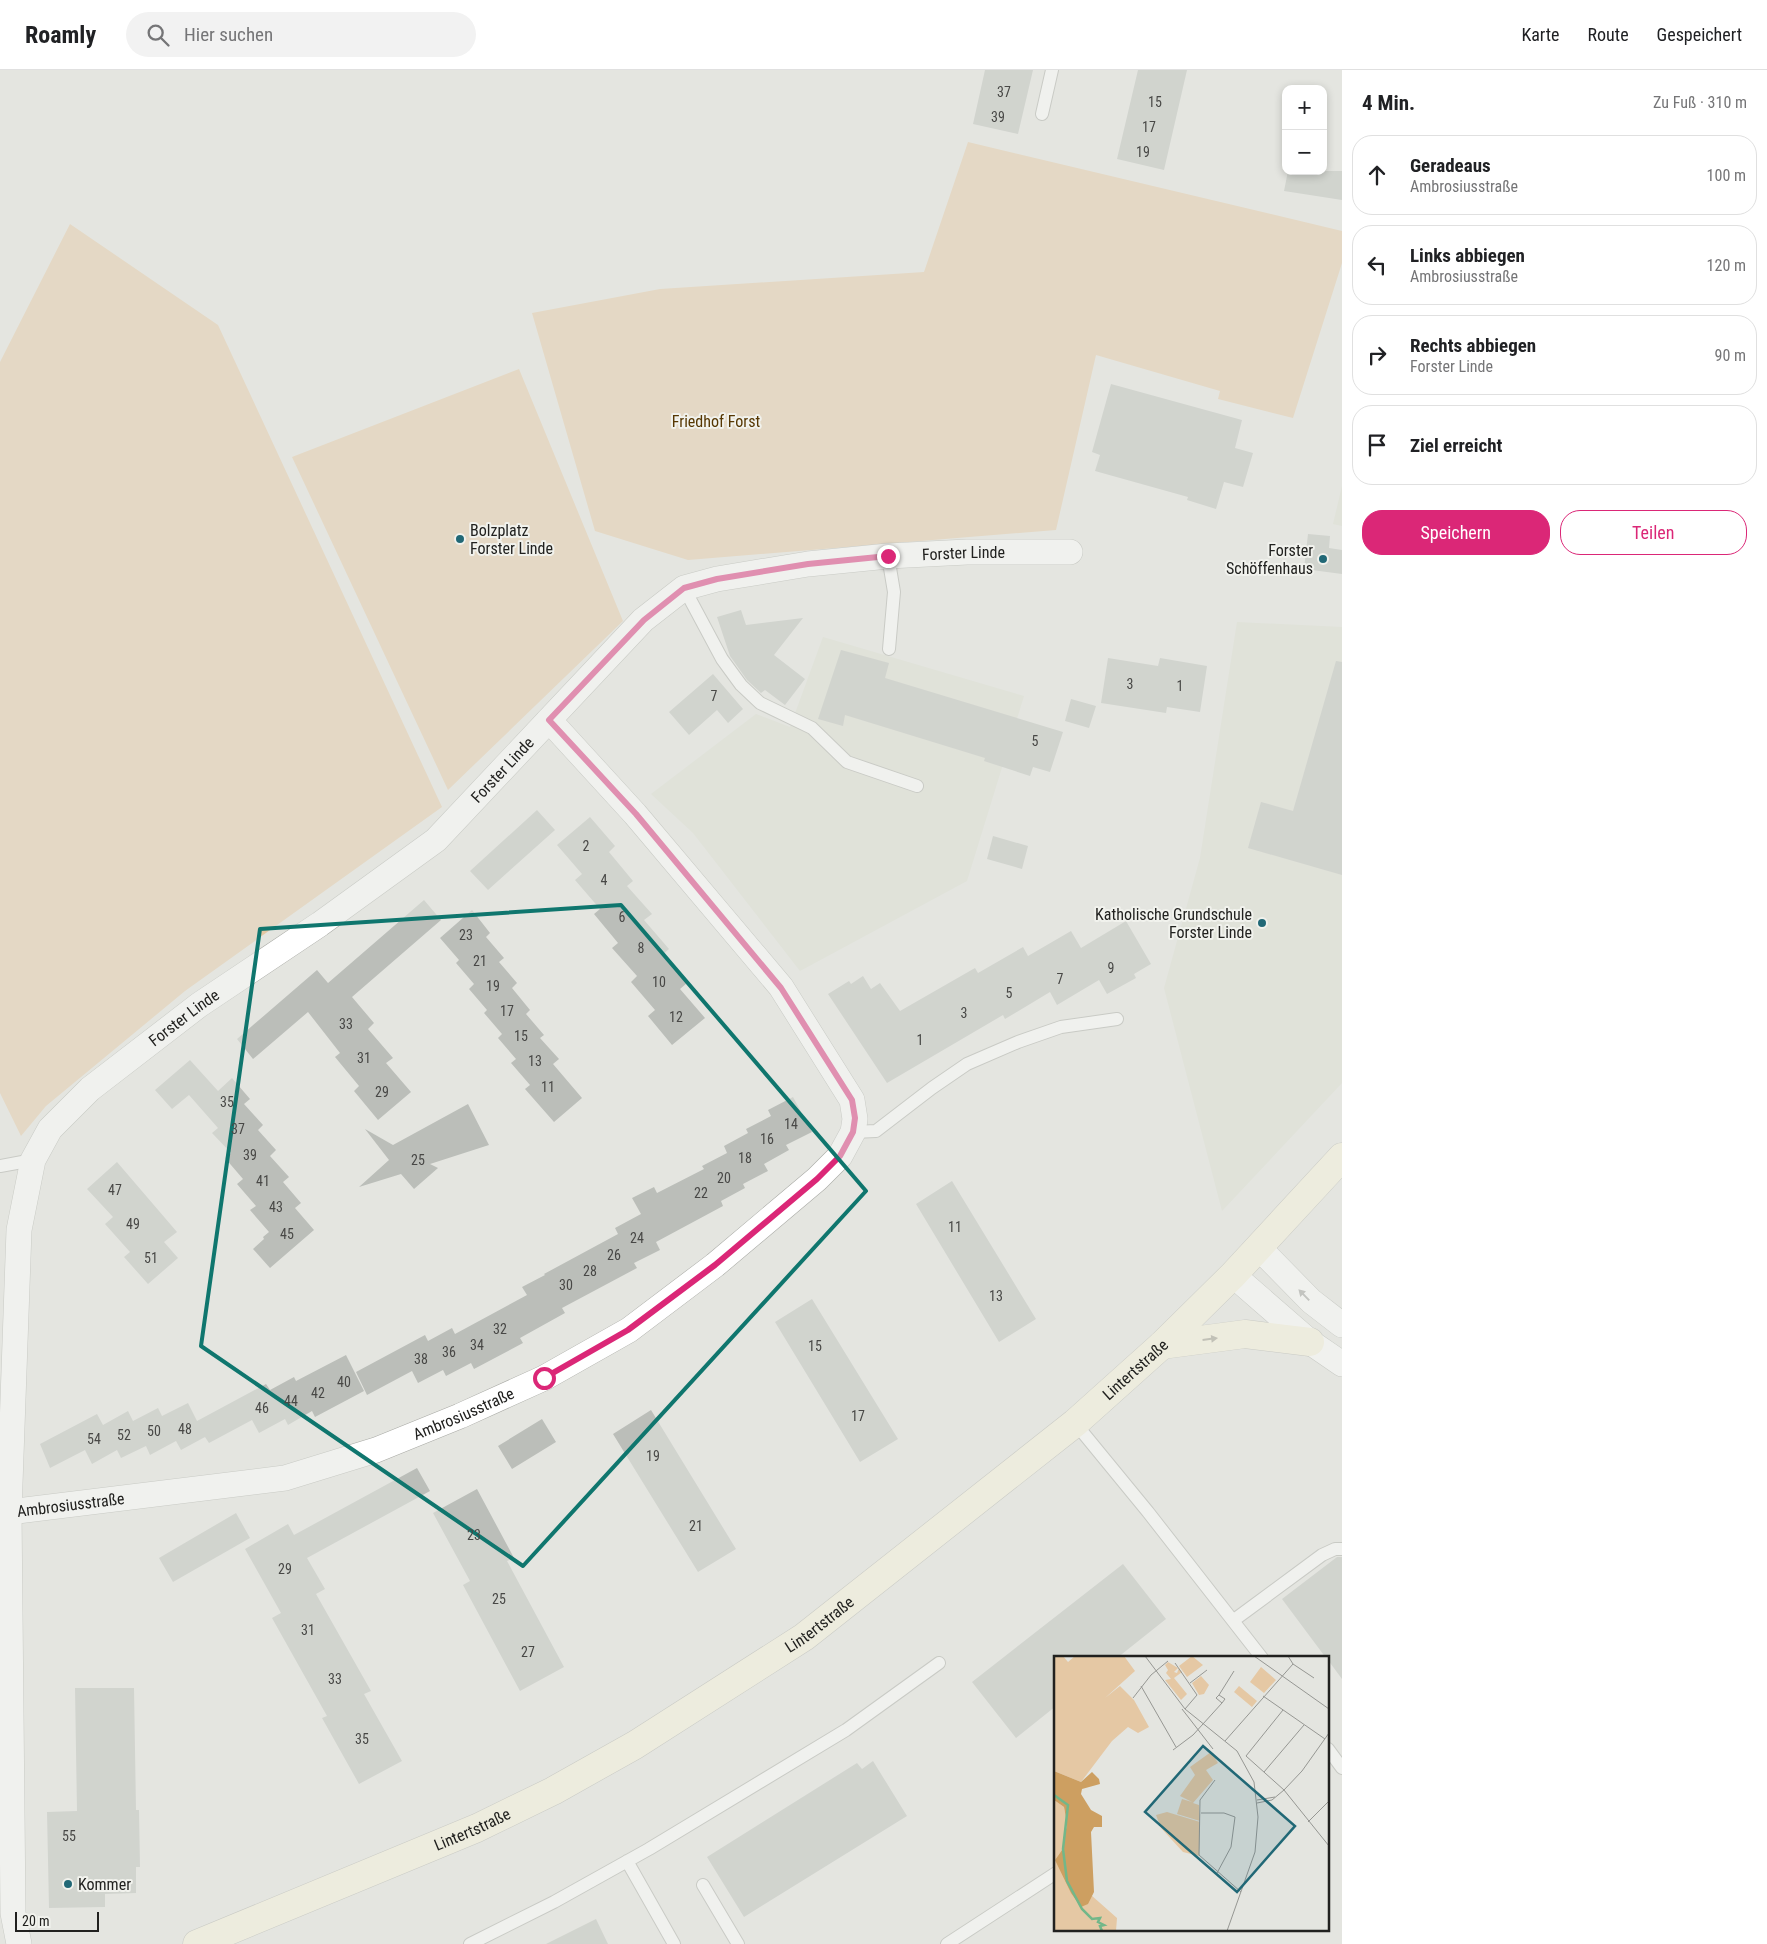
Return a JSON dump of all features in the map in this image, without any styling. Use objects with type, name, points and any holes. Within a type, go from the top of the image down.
[{"type":"main road","name":"Lintertstraße","points":[[197,1944],[477,1828],[553,1791],[635,1745],[804,1638],[1075,1423],[1162,1345],[1233,1275],[1342,1157]]},
{"type":"main road","points":[[1162,1345],[1245,1334],[1310,1342]]},
{"type":"street","name":"Forster Linde","points":[[20,1944],[13,1913],[9,1512],[19,1230],[33,1160],[50,1129],[90,1089],[199,1005],[320,924],[436,840],[644,620],[684,588],[717,579],[808,564],[888,556],[967,552],[1070,552]]},
{"type":"street","name":"Ambrosiusstraße","points":[[9,1512],[285,1478],[376,1450],[460,1416],[544,1378],[628,1330],[715,1265],[817,1179],[840,1156],[853,1132],[855,1118],[852,1100],[781,988],[636,814],[549,720]]},
{"type":"street","points":[[1259,1248],[1311,1301],[1342,1325]]},
{"type":"street","points":[[1233,1275],[1310,1342],[1342,1364]]},
{"type":"lane","points":[[1042,114],[1052,70]]},
{"type":"lane","points":[[888,556],[894,592],[889,649]]},
{"type":"lane","points":[[684,588],[722,659],[741,686],[760,703],[812,728],[847,762],[917,786]]},
{"type":"lane","points":[[853,1132],[876,1131],[967,1064],[1061,1028],[1116,1019]]},
{"type":"lane","points":[[0,1166],[33,1160]]},
{"type":"lane","points":[[1075,1423],[1141,1502],[1261,1656]]},
{"type":"lane","points":[[1234,1620],[1322,1555],[1334,1549],[1342,1549]]},
{"type":"lane","points":[[470,1944],[554,1902],[627,1861],[846,1730],[939,1663]]},
{"type":"lane","points":[[1330,1752],[1342,1768]]},
{"type":"lane","points":[[627,1861],[674,1944]]},
{"type":"lane","points":[[947,1944],[1054,1874]]},
{"type":"lane","points":[[703,1885],[738,1944]]},
{"type":"highlighted area","points":[[621,905],[866,1191],[523,1566],[201,1346],[260,929]]},
{"type":"shaded area","points":[[1342,486],[1342,526],[1333,524]]},
{"type":"shaded area","name":"Katholische Grundschule Forster Linde","points":[[1237,622],[1342,627],[1342,1083],[1222,1211],[1164,988],[1200,858]]},
{"type":"shaded area","points":[[823,637],[1024,696],[967,881],[800,971],[693,833],[651,794],[756,714],[790,727]]},
{"type":"green space","name":"Friedhof Forst","points":[[968,142],[1342,231],[1342,263],[1293,418],[1218,399],[1220,391],[1096,355],[1056,530],[688,560],[595,531],[532,313],[660,289],[924,272]]},
{"type":"green space","points":[[70,224],[218,325],[442,807],[185,991],[46,1106],[21,1136],[0,1093],[0,362]]},
{"type":"green space","name":"Bolzplatz Forster Linde","points":[[519,369],[623,621],[448,790],[292,457]]},
{"type":"building","points":[[985,70],[1033,70],[1018,134],[973,124]]},
{"type":"building","points":[[1138,70],[1187,70],[1164,170],[1117,159]]},
{"type":"building","points":[[1327,171],[1342,171],[1342,200],[1284,191],[1287,175],[1327,175]]},
{"type":"building","points":[[1111,384],[1242,420],[1235,448],[1253,453],[1243,487],[1224,482],[1216,509],[1187,500],[1188,497],[1095,471],[1100,455],[1092,452]]},
{"type":"building","name":"Forster Schöffenhaus","points":[[1308,534],[1330,536],[1329,548],[1342,550],[1342,574],[1304,569]]},
{"type":"building","points":[[741,610],[746,625],[803,618],[774,655],[805,679],[785,705],[765,690],[761,693],[747,680],[730,656],[717,617]]},
{"type":"building","points":[[841,650],[889,663],[885,678],[1063,732],[1050,772],[1033,767],[1030,776],[984,761],[985,758],[845,715],[843,726],[818,719]]},
{"type":"building","points":[[1108,658],[1158,666],[1160,658],[1207,666],[1200,712],[1167,707],[1166,713],[1101,703]]},
{"type":"building","points":[[1336,661],[1342,662],[1342,875],[1248,848],[1261,802],[1293,811]]},
{"type":"building","points":[[713,674],[743,709],[728,723],[717,710],[689,735],[669,712]]},
{"type":"building","points":[[1071,699],[1096,706],[1089,728],[1065,721]]},
{"type":"building","points":[[537,810],[555,830],[488,890],[470,871]]},
{"type":"building","points":[[590,817],[615,846],[609,852],[633,881],[627,886],[652,914],[644,920],[669,949],[662,955],[687,983],[680,989],[705,1018],[672,1045],[648,1016],[655,1010],[631,982],[637,976],[612,948],[618,943],[594,914],[600,909],[575,880],[582,874],[557,845]]},
{"type":"building","points":[[993,836],[1028,846],[1022,869],[987,859]]},
{"type":"building","points":[[424,900],[441,920],[352,997],[374,1023],[368,1029],[393,1058],[386,1063],[411,1092],[378,1120],[354,1091],[359,1086],[335,1057],[340,1053],[308,1012],[253,1059],[237,1039],[317,970],[328,983]]},
{"type":"building","points":[[472,910],[490,933],[486,937],[504,958],[499,962],[517,983],[512,988],[530,1010],[526,1014],[544,1035],[540,1038],[559,1059],[553,1064],[582,1098],[554,1122],[525,1089],[530,1085],[511,1063],[516,1059],[498,1038],[502,1034],[484,1013],[487,1010],[469,989],[474,984],[456,963],[459,960],[440,938]]},
{"type":"building","points":[[1126,921],[1151,964],[1134,974],[1136,978],[1107,994],[1099,980],[1057,1005],[1050,992],[1005,1019],[1003,1015],[887,1083],[828,994],[849,981],[851,984],[863,976],[871,989],[880,983],[900,1011],[975,968],[978,973],[1023,947],[1028,956],[1071,931],[1081,948]]},
{"type":"building","points":[[190,1060],[218,1091],[232,1078],[250,1099],[244,1104],[263,1125],[258,1130],[276,1150],[270,1156],[289,1177],[283,1182],[301,1203],[295,1208],[314,1230],[270,1268],[253,1249],[269,1232],[250,1210],[256,1206],[237,1184],[243,1179],[225,1158],[231,1153],[212,1133],[218,1128],[189,1095],[172,1109],[155,1090]]},
{"type":"building","points":[[793,1097],[812,1132],[786,1145],[789,1150],[764,1164],[768,1171],[743,1184],[745,1188],[721,1201],[723,1206],[656,1242],[660,1250],[634,1263],[637,1268],[562,1308],[565,1313],[520,1338],[523,1343],[474,1369],[471,1363],[446,1376],[443,1370],[418,1383],[412,1371],[367,1395],[356,1372],[425,1335],[428,1341],[452,1328],[455,1334],[527,1295],[522,1287],[618,1234],[615,1228],[641,1214],[632,1198],[654,1187],[657,1193],[704,1169],[702,1166],[727,1153],[724,1146],[748,1133],[746,1129],[771,1116],[768,1110]]},
{"type":"building","points":[[468,1104],[489,1145],[430,1164],[438,1168],[414,1189],[401,1174],[359,1187],[389,1160],[365,1129],[393,1145]]},
{"type":"building","points":[[117,1162],[177,1232],[164,1242],[178,1258],[148,1284],[124,1257],[130,1252],[105,1224],[113,1217],[87,1189]]},
{"type":"building","points":[[952,1181],[1036,1319],[999,1342],[916,1204]]},
{"type":"building","points":[[812,1299],[898,1439],[860,1462],[775,1322]]},
{"type":"building","points":[[346,1355],[364,1391],[315,1417],[312,1411],[288,1425],[285,1419],[259,1433],[252,1420],[209,1443],[205,1437],[181,1450],[176,1441],[150,1455],[146,1446],[121,1458],[117,1450],[92,1464],[85,1450],[50,1468],[40,1444],[97,1414],[103,1425],[128,1411],[133,1421],[158,1408],[162,1416],[188,1403],[197,1421],[266,1384],[270,1390],[294,1377],[296,1381]]},
{"type":"building","points":[[651,1410],[736,1549],[698,1572],[613,1434]]},
{"type":"building","points":[[542,1419],[556,1442],[512,1469],[498,1446]]},
{"type":"building","points":[[417,1468],[430,1491],[307,1558],[325,1589],[316,1594],[371,1691],[364,1694],[402,1761],[359,1784],[322,1718],[327,1716],[272,1618],[281,1613],[245,1549],[288,1524],[294,1535]]},
{"type":"building","points":[[477,1489],[514,1558],[507,1561],[564,1667],[520,1691],[463,1585],[470,1581],[433,1513]]},
{"type":"building","points":[[236,1513],[250,1538],[173,1582],[159,1558]]},
{"type":"building","points":[[1337,1557],[1342,1557],[1342,1679],[1330,1663],[1330,1656],[1325,1656],[1282,1599]]},
{"type":"building","points":[[1123,1564],[1166,1619],[1120,1656],[1054,1656],[1054,1708],[1016,1738],[972,1682]]},
{"type":"building","points":[[75,1688],[134,1688],[136,1810],[139,1810],[140,1867],[136,1867],[136,1893],[105,1894],[105,1907],[49,1908],[47,1812],[77,1811]]},
{"type":"building","points":[[873,1761],[907,1816],[744,1917],[707,1857],[857,1763],[862,1769]]},
{"type":"building","points":[[596,1919],[608,1944],[546,1944]]},
{"type":"place","name":"Bolzplatz Forster Linde","points":[[460,539]]},
{"type":"place","name":"Forster Schöffenhaus","points":[[1323,559]]},
{"type":"place","name":"Katholische Grundschule Forster Linde","points":[[1262,923]]},
{"type":"place","name":"Kommer","points":[[68,1884]]},
{"type":"route","points":[[544,1378],[628,1330],[715,1265],[817,1179],[840,1156],[853,1132],[855,1118],[852,1100],[781,988],[636,814],[549,720],[644,620],[684,588],[717,579],[808,564],[888,556]]}]
